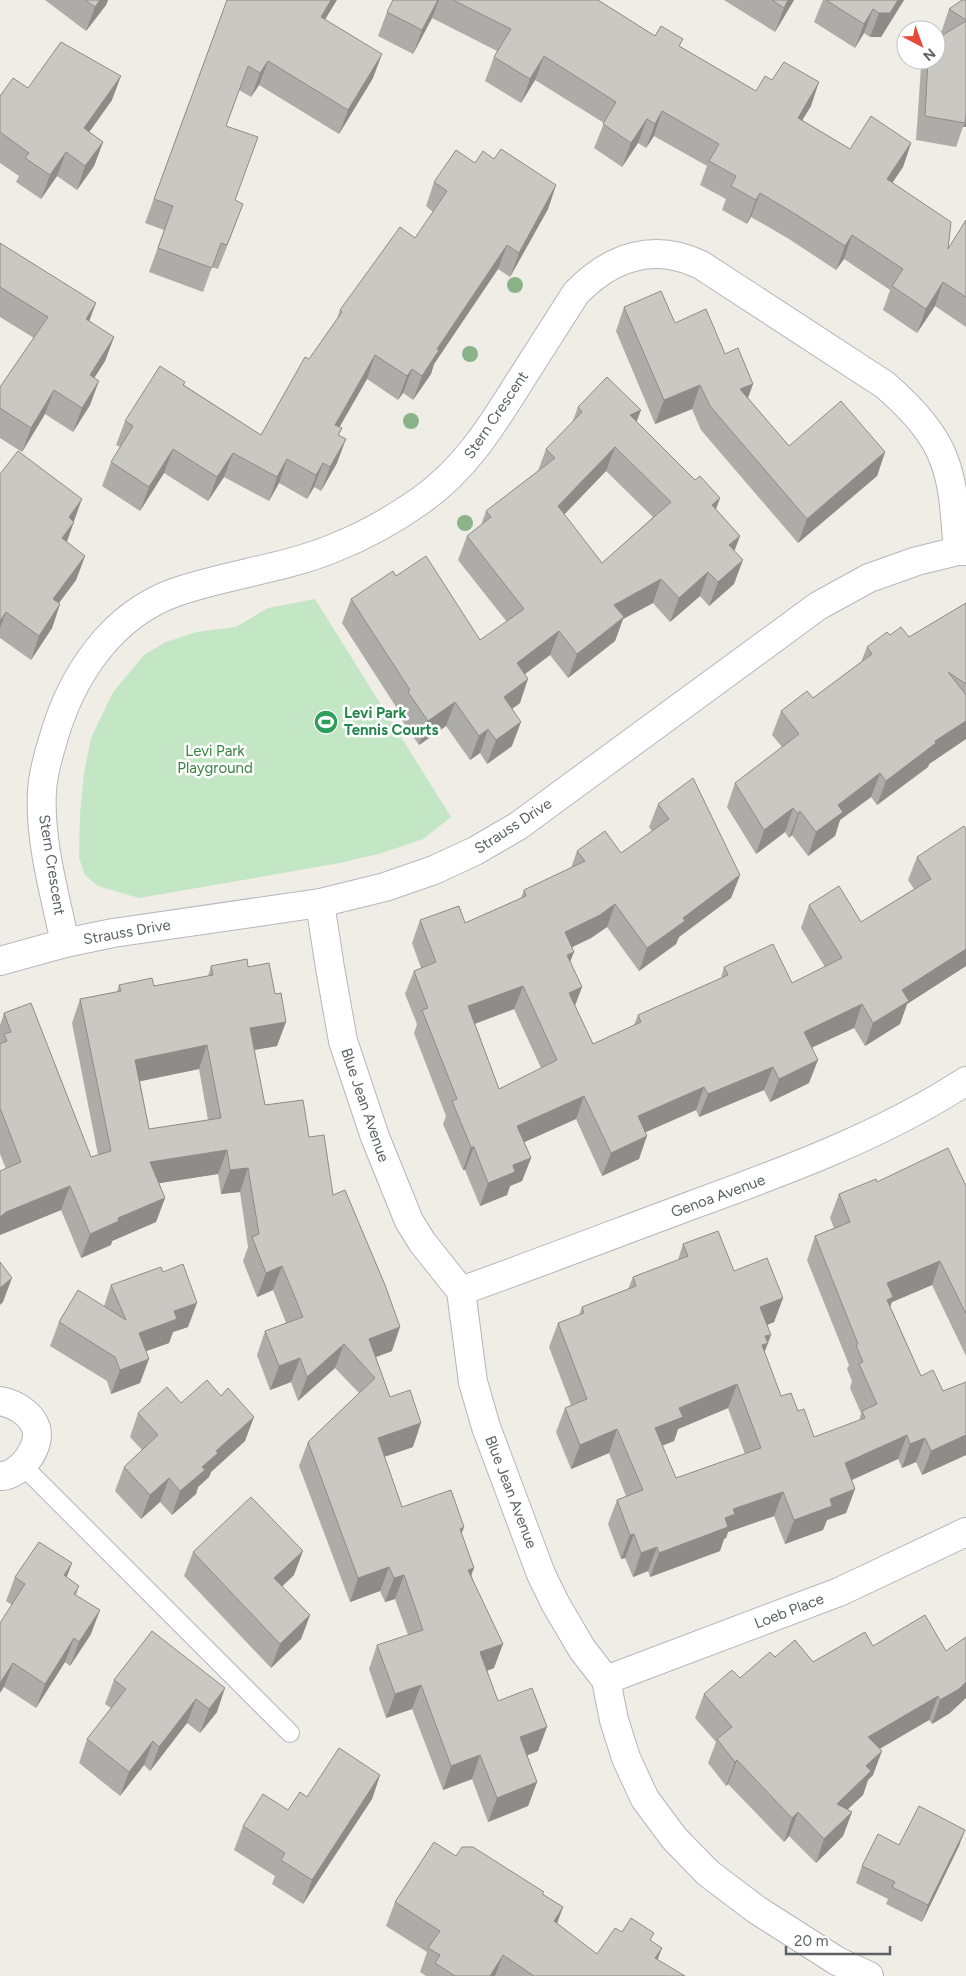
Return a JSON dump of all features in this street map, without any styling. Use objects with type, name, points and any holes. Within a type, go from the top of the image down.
[{"type":"street","name":"Stern Crescent","points":[[65,943],[44,831],[42,790],[58,721],[72,689],[97,650],[118,627],[145,606],[174,593],[210,582],[333,549],[378,528],[421,501],[458,469],[485,436],[576,293],[605,268],[626,259],[644,255],[662,254],[687,258],[701,264],[885,385],[907,404],[930,434],[944,459],[951,483],[962,551]]},
{"type":"street","name":"Strauss Drive","points":[[0,962],[65,943],[113,933],[320,903],[385,887],[434,870],[475,851],[518,826],[818,606],[869,578],[917,561],[962,551]]},
{"type":"street","name":"Blue Jean Avenue","points":[[320,903],[343,1041],[375,1137],[392,1183],[409,1221],[427,1249],[461,1291],[473,1382],[486,1427],[541,1574],[555,1603],[582,1649],[606,1680],[614,1720],[626,1758],[644,1799],[674,1838],[708,1873],[757,1910],[838,1961],[869,1976]]},
{"type":"street","name":"Genoa Avenue","points":[[461,1291],[785,1170],[865,1136],[966,1081]]},
{"type":"street","points":[[0,1401],[20,1408],[31,1418],[37,1430],[36,1444],[11,1471]]},
{"type":"street","name":"Loeb Place","points":[[606,1680],[839,1592],[966,1532]]},
{"type":"lane","points":[[11,1471],[290,1733]]},
{"type":"green space","name":"Levi Park Playground","points":[[315,599],[451,817],[423,839],[382,853],[340,863],[139,898],[98,886],[85,875],[79,858],[80,815],[84,773],[91,738],[113,692],[144,655],[166,642],[197,632],[236,627],[268,608]]},
{"type":"building","points":[[85,0],[100,0],[95,7]]},
{"type":"building","points":[[227,0],[331,0],[321,17],[382,54],[348,110],[268,61],[260,73],[248,66],[226,126],[258,137],[235,200],[243,204],[227,245],[221,243],[212,268],[158,248],[173,206],[154,199]]},
{"type":"building","points":[[393,0],[438,0],[422,30],[387,12]]},
{"type":"building","points":[[453,0],[598,0],[655,36],[661,26],[683,39],[679,46],[756,91],[765,76],[772,80],[784,62],[819,82],[798,118],[850,149],[871,116],[911,143],[887,179],[951,222],[948,249],[966,220],[966,297],[943,282],[926,309],[892,286],[903,269],[852,235],[845,246],[760,193],[756,200],[731,186],[736,176],[709,161],[719,144],[662,111],[655,124],[647,119],[631,143],[603,124],[616,102],[544,56],[530,79],[494,57],[511,29]]},
{"type":"building","points":[[772,0],[788,0],[784,8]]},
{"type":"building","points":[[826,0],[898,0],[890,13],[879,13],[873,9],[864,24]]},
{"type":"building","points":[[962,0],[966,0],[966,20],[949,9]]},
{"type":"building","points":[[966,21],[965,123],[925,116],[927,70],[946,70],[946,33]]},
{"type":"building","points":[[61,42],[121,76],[84,128],[103,142],[85,166],[66,152],[50,175],[25,158],[29,153],[0,132],[0,96],[13,78],[28,88]]},
{"type":"building","points":[[501,149],[556,185],[519,253],[507,245],[437,349],[439,350],[422,376],[412,369],[407,376],[375,355],[335,425],[342,428],[338,435],[346,439],[330,467],[323,463],[316,475],[287,459],[277,477],[233,453],[217,477],[173,449],[149,487],[111,462],[133,426],[125,421],[160,366],[185,382],[183,385],[261,435],[305,357],[309,359],[342,312],[340,310],[400,227],[415,238],[447,191],[434,182],[456,150],[475,163],[483,151],[494,159]]},
{"type":"building","points":[[0,243],[96,303],[86,319],[114,337],[90,375],[99,381],[82,408],[54,390],[31,428],[0,408],[0,387],[48,317],[0,287]]},
{"type":"building","points":[[661,291],[675,323],[706,309],[725,354],[738,348],[753,384],[740,389],[789,446],[841,401],[885,452],[807,519],[710,406],[700,385],[664,400],[624,307]]},
{"type":"building","points":[[607,377],[641,410],[630,415],[695,480],[700,476],[720,498],[712,505],[740,536],[729,545],[743,560],[718,582],[708,572],[679,598],[661,579],[614,605],[624,617],[577,654],[559,631],[517,663],[528,679],[504,697],[521,722],[496,740],[488,729],[479,736],[455,702],[428,721],[351,599],[393,571],[396,576],[426,556],[480,640],[524,609],[467,536],[491,517],[486,511],[555,458],[546,449],[582,412],[578,407]],"holes":[[[615,447],[671,502],[602,563],[558,506]]]},
{"type":"building","points":[[18,451],[82,499],[69,517],[74,522],[62,538],[85,556],[53,599],[60,604],[39,636],[6,612],[0,621],[0,474]]},
{"type":"building","points":[[966,603],[966,684],[948,672],[966,695],[966,721],[935,741],[936,743],[886,781],[880,773],[838,805],[843,812],[816,832],[800,811],[798,814],[793,808],[764,830],[735,783],[799,734],[781,711],[807,691],[813,698],[872,654],[867,647],[887,632],[890,635],[901,627],[909,637]]},
{"type":"building","points":[[693,778],[740,875],[683,918],[685,921],[647,948],[615,904],[600,915],[565,932],[574,952],[567,955],[582,987],[569,993],[593,1044],[641,1022],[638,1015],[728,975],[724,967],[773,944],[792,983],[842,958],[809,905],[839,886],[861,922],[931,879],[917,857],[964,826],[966,829],[966,949],[902,990],[909,1001],[873,1023],[862,1004],[804,1032],[818,1060],[779,1079],[773,1067],[708,1094],[704,1087],[638,1116],[647,1136],[611,1153],[584,1096],[517,1126],[531,1158],[513,1165],[515,1172],[488,1183],[474,1147],[471,1147],[452,1101],[457,1099],[422,1010],[428,1008],[414,971],[436,962],[420,920],[459,906],[465,923],[526,896],[524,890],[585,861],[577,851],[605,831],[621,853],[669,819],[658,804]],"holes":[[[523,986],[557,1060],[499,1089],[468,1006]]]},
{"type":"building","points":[[247,959],[248,967],[269,963],[275,994],[281,993],[286,1022],[250,1028],[265,1105],[303,1100],[309,1137],[324,1135],[333,1195],[345,1190],[385,1285],[400,1327],[369,1339],[390,1397],[410,1390],[421,1423],[378,1438],[402,1507],[451,1490],[464,1527],[460,1529],[474,1568],[468,1570],[503,1644],[480,1652],[498,1701],[532,1688],[547,1727],[520,1737],[537,1782],[497,1798],[480,1755],[451,1766],[421,1685],[395,1694],[377,1645],[423,1630],[404,1575],[394,1578],[389,1567],[358,1578],[308,1442],[375,1378],[344,1344],[307,1377],[300,1358],[279,1366],[265,1331],[303,1317],[282,1266],[266,1273],[252,1237],[259,1234],[248,1168],[230,1170],[227,1150],[150,1162],[165,1198],[118,1218],[119,1221],[90,1234],[70,1186],[6,1212],[0,1217],[0,1171],[21,1162],[0,1108],[0,1044],[7,1041],[4,1034],[11,1032],[4,1013],[31,1003],[91,1157],[111,1151],[80,999],[121,991],[119,985],[152,978],[154,986],[213,975],[211,966]],"holes":[[[207,1045],[221,1118],[149,1129],[135,1060]]]},
{"type":"building","points":[[948,1148],[966,1186],[966,1314],[940,1261],[887,1283],[893,1297],[887,1300],[921,1376],[933,1370],[943,1391],[966,1382],[966,1435],[931,1451],[925,1438],[910,1444],[907,1435],[845,1463],[855,1489],[830,1499],[832,1506],[794,1520],[783,1492],[733,1509],[735,1514],[725,1518],[728,1527],[659,1553],[657,1547],[641,1553],[634,1534],[630,1535],[617,1500],[643,1490],[617,1429],[580,1445],[565,1408],[587,1399],[558,1323],[584,1313],[582,1307],[636,1286],[633,1277],[688,1256],[683,1244],[718,1231],[734,1271],[767,1258],[783,1298],[760,1307],[771,1335],[765,1336],[768,1343],[762,1345],[781,1396],[791,1393],[798,1411],[804,1409],[814,1437],[865,1418],[862,1411],[877,1404],[859,1364],[863,1362],[856,1345],[858,1344],[815,1236],[850,1222],[839,1194],[876,1179],[877,1182]],"holes":[[[737,1384],[761,1448],[676,1478],[655,1428],[683,1417],[679,1408]]]},
{"type":"building","points":[[0,1262],[12,1278],[0,1288]]},
{"type":"building","points":[[183,1264],[197,1303],[174,1311],[177,1319],[139,1333],[149,1359],[120,1370],[115,1357],[59,1322],[78,1290],[126,1320],[111,1285],[161,1267],[163,1272]]},
{"type":"building","points":[[207,1380],[221,1396],[228,1388],[254,1417],[216,1451],[218,1453],[202,1467],[205,1470],[180,1491],[169,1478],[150,1495],[124,1467],[158,1435],[138,1413],[167,1387],[181,1403]]},
{"type":"building","points":[[251,1497],[303,1551],[274,1578],[310,1615],[280,1644],[193,1552]]},
{"type":"building","points":[[39,1542],[72,1563],[64,1575],[79,1586],[74,1594],[100,1610],[79,1642],[74,1638],[45,1684],[13,1663],[0,1683],[0,1623],[25,1584],[15,1577]]},
{"type":"building","points":[[925,1615],[946,1651],[966,1637],[966,1682],[959,1689],[940,1700],[938,1696],[868,1737],[882,1751],[866,1766],[871,1771],[837,1804],[852,1812],[824,1839],[798,1812],[792,1818],[737,1760],[735,1762],[717,1739],[732,1727],[704,1694],[732,1670],[740,1678],[770,1652],[775,1657],[795,1640],[813,1662],[865,1632],[873,1646]]},
{"type":"building","points":[[152,1631],[225,1688],[209,1709],[196,1699],[159,1747],[153,1741],[129,1772],[87,1739],[126,1689],[114,1680]]},
{"type":"building","points":[[339,1748],[380,1775],[312,1880],[281,1860],[285,1853],[243,1826],[263,1794],[288,1810],[300,1792],[307,1797]]},
{"type":"building","points":[[919,1806],[965,1830],[928,1905],[892,1887],[895,1882],[862,1866],[878,1834],[899,1845]]},
{"type":"building","points":[[434,1842],[456,1856],[462,1847],[473,1847],[544,1892],[542,1894],[563,1907],[554,1921],[597,1954],[615,1928],[622,1932],[631,1918],[654,1933],[650,1940],[662,1948],[655,1958],[685,1976],[534,1976],[503,1955],[490,1976],[455,1976],[435,1963],[440,1955],[428,1948],[440,1931],[395,1902]]},
{"type":"place","name":"Levi Park Tennis Courts","points":[[326,722]]}]
